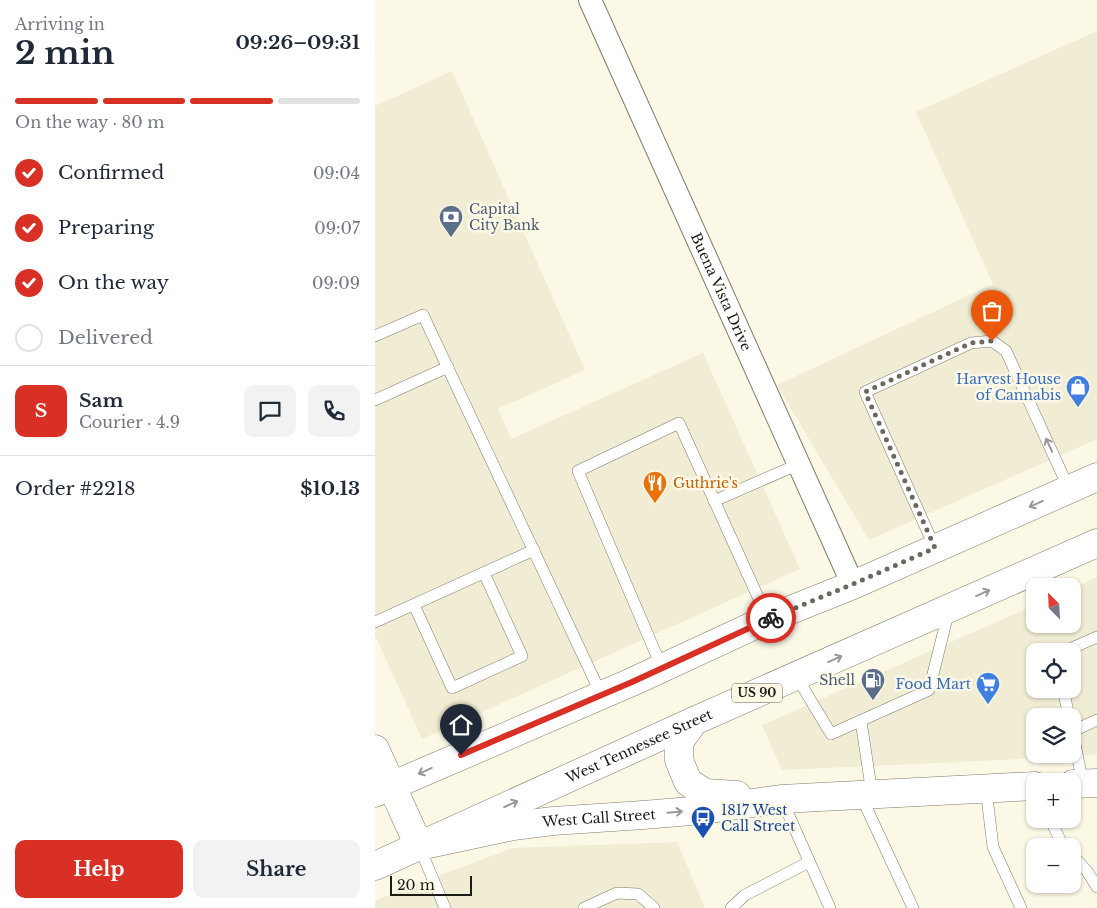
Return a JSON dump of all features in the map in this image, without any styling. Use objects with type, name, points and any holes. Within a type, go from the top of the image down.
[{"type":"main road","points":[[383,789],[1097,477]]},
{"type":"main road","name":"West Tennessee Street","points":[[375,866],[694,721],[1097,543]]},
{"type":"main road","name":"West Call Street","points":[[694,721],[679,742],[679,760],[688,782],[705,793],[781,799]]},
{"type":"main road","points":[[375,749],[383,789],[419,846]]},
{"type":"main road","name":"West Call Street","points":[[419,846],[513,826],[553,820],[643,815],[781,799],[1026,786]]},
{"type":"street","name":"Buena Vista Drive","points":[[590,0],[853,584]]},
{"type":"lane","points":[[375,336],[423,315],[601,694]]},
{"type":"lane","points":[[935,548],[865,392],[971,343],[992,341],[1006,351],[1069,489]]},
{"type":"lane","points":[[375,400],[448,367]]},
{"type":"lane","points":[[662,668],[578,471],[679,423],[768,620]]},
{"type":"lane","points":[[714,501],[799,464]]},
{"type":"lane","points":[[375,622],[534,550]]},
{"type":"lane","points":[[414,605],[452,688],[522,656],[484,573]]},
{"type":"lane","points":[[796,676],[831,734],[861,721],[929,690],[950,608]]},
{"type":"lane","points":[[1081,644],[1097,637]]},
{"type":"lane","points":[[1081,728],[1097,720]]},
{"type":"lane","points":[[861,721],[866,794],[913,908]]},
{"type":"lane","points":[[1080,763],[1084,784]]},
{"type":"lane","points":[[986,788],[993,847],[1021,908]]},
{"type":"lane","points":[[781,799],[830,908]]},
{"type":"lane","points":[[419,846],[445,908]]},
{"type":"lane","points":[[731,908],[745,895],[809,862]]},
{"type":"lane","points":[[1081,865],[1097,887]]},
{"type":"lane","points":[[584,908],[617,893],[638,894],[654,908]]},
{"type":"shaded area","points":[[1097,31],[1097,439],[869,540],[777,385],[993,284],[916,112]]},
{"type":"shaded area","points":[[452,71],[585,370],[498,409],[511,439],[703,353],[800,569],[422,739],[375,635],[375,106]]},
{"type":"shaded area","points":[[1097,577],[1097,754],[1081,755],[1081,708],[1026,708],[1026,759],[782,770],[762,725],[1026,609],[1026,633],[1081,633],[1081,584]]},
{"type":"shaded area","points":[[677,842],[705,908],[375,908],[375,901],[398,891],[513,848]]},
{"type":"way so far","points":[[771,618],[935,548],[865,392],[971,343],[992,341]]},
{"type":"place","name":"Capital City Bank","points":[[451,238]]},
{"type":"place","name":"Harvest House of Cannabis","points":[[1078,408]]},
{"type":"place","name":"Guthrie's","points":[[655,504]]},
{"type":"place","name":"Shell","points":[[873,701]]},
{"type":"place","name":"Food Mart","points":[[988,705]]},
{"type":"place","name":"1817 West Call Street","points":[[703,839]]},
{"type":"route","points":[[461,755],[632,682],[771,618]]}]
